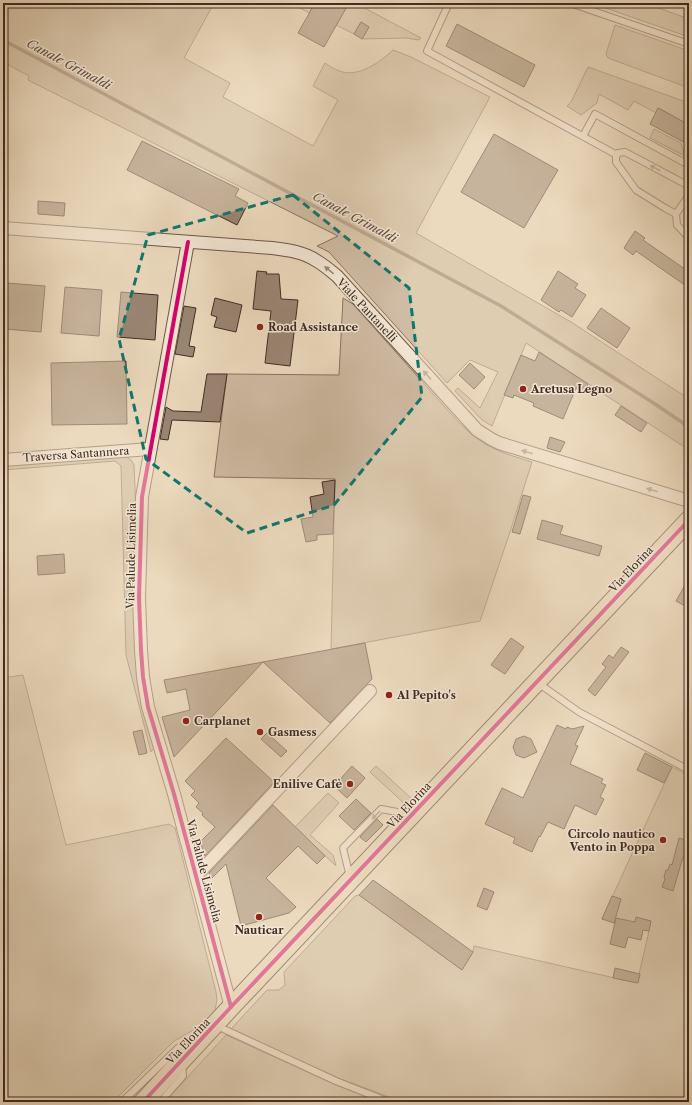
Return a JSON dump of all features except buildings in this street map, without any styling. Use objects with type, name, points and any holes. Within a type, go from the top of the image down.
[{"type":"main road","name":"Via Elorina","points":[[143,1102],[689,520]]},
{"type":"street","name":"Viale Pantanelli","points":[[3,228],[290,250],[307,255],[318,261],[337,276],[478,430],[490,439],[689,501]]},
{"type":"street","name":"Via Palude Lisimelia","points":[[188,242],[142,497],[139,598],[143,678],[148,707],[231,1007]]},
{"type":"street","name":"Traversa Santannera","points":[[3,460],[150,449]]},
{"type":"street","points":[[196,876],[370,691]]},
{"type":"lane","points":[[449,3],[427,51],[617,155]]},
{"type":"lane","points":[[570,3],[689,44]]},
{"type":"lane","points":[[583,136],[595,114],[685,163]]},
{"type":"lane","points":[[617,155],[625,152],[689,186]]},
{"type":"lane","points":[[617,155],[616,162],[636,190],[676,214]]},
{"type":"lane","points":[[689,195],[676,214],[677,225],[689,238]]},
{"type":"lane","points":[[537,682],[579,712],[689,770]]},
{"type":"lane","points":[[350,880],[343,848],[381,809],[412,815]]},
{"type":"lane","points":[[122,1102],[178,1048],[210,1031],[389,1102]]},
{"type":"lane","points":[[160,1102],[183,1076],[181,1062]]},
{"type":"highlighted area","points":[[293,195],[409,288],[422,397],[334,505],[247,533],[146,459],[119,339],[148,235]]},
{"type":"shaded area","points":[[3,3],[214,3],[184,58],[230,83],[223,97],[313,146],[338,100],[313,86],[325,63],[339,71],[347,73],[361,71],[369,68],[393,50],[411,57],[490,97],[416,233],[571,322],[689,399],[689,450],[526,343],[492,426],[482,420],[455,391],[458,388],[480,408],[498,372],[470,360],[447,383],[329,252],[317,246],[338,236],[28,80],[29,76],[3,62]]},
{"type":"shaded area","points":[[291,3],[315,3],[309,13]]},
{"type":"shaded area","points":[[345,3],[355,3],[421,38],[419,40],[406,38],[362,39],[369,27],[361,22],[354,34],[336,25],[348,5]]},
{"type":"shaded area","points":[[591,3],[645,3],[689,19],[689,37]]},
{"type":"shaded area","points":[[615,25],[689,51],[689,88],[608,58],[606,54]]},
{"type":"shaded area","points":[[588,67],[689,103],[689,125],[659,108],[656,113],[634,101],[628,110],[599,94],[597,103],[581,115],[567,106],[571,102]]},
{"type":"shaded area","points":[[654,129],[681,143],[685,156],[650,138]]},
{"type":"shaded area","points":[[343,298],[353,304],[451,414],[471,434],[488,446],[509,455],[532,462],[480,621],[331,649],[335,479],[214,477],[227,374],[339,375]]},
{"type":"shaded area","points":[[125,456],[131,460],[134,465],[136,511],[135,563],[155,747],[151,752],[126,655],[121,466],[115,461],[3,470],[3,464]]},
{"type":"shaded area","points":[[23,675],[66,845],[169,824],[175,828],[216,992],[217,1000],[215,1010],[211,1017],[203,1025],[174,1041],[113,1102],[3,1102],[3,678]]},
{"type":"shaded area","points":[[376,766],[413,800],[407,806],[370,772]]},
{"type":"shaded area","points":[[672,767],[684,773],[686,781],[689,782],[689,1102],[450,1102],[438,1100],[437,1102],[409,1102],[395,1099],[338,1078],[231,1029],[267,990],[279,990],[285,985],[284,972],[355,896],[359,895],[462,970],[473,952],[474,946],[637,983],[649,931],[602,919]]},
{"type":"shaded area","points":[[328,793],[339,803],[310,835],[333,855],[336,866],[295,827]]},
{"type":"shaded area","points":[[226,1035],[334,1084],[380,1102],[165,1102]]},
{"type":"waterway","name":"Canale Grimaldi","points":[[3,40],[501,306],[689,427]]},
{"type":"cycle path","points":[[188,242],[142,497],[139,598],[141,650],[143,677],[148,707],[174,794],[231,1007]]},
{"type":"cycle path","points":[[143,1102],[689,520]]},
{"type":"place","name":"Road Assistance","points":[[260,327]]},
{"type":"place","name":"Aretusa Legno","points":[[523,389]]},
{"type":"place","name":"Al Pepito's","points":[[389,695]]},
{"type":"place","name":"Carplanet","points":[[186,721]]},
{"type":"place","name":"Gasmess","points":[[260,732]]},
{"type":"place","name":"Enilive Cafè","points":[[350,784]]},
{"type":"place","name":"Circolo nautico Vento in Poppa","points":[[663,840]]},
{"type":"place","name":"Nauticar","points":[[259,917]]}]
